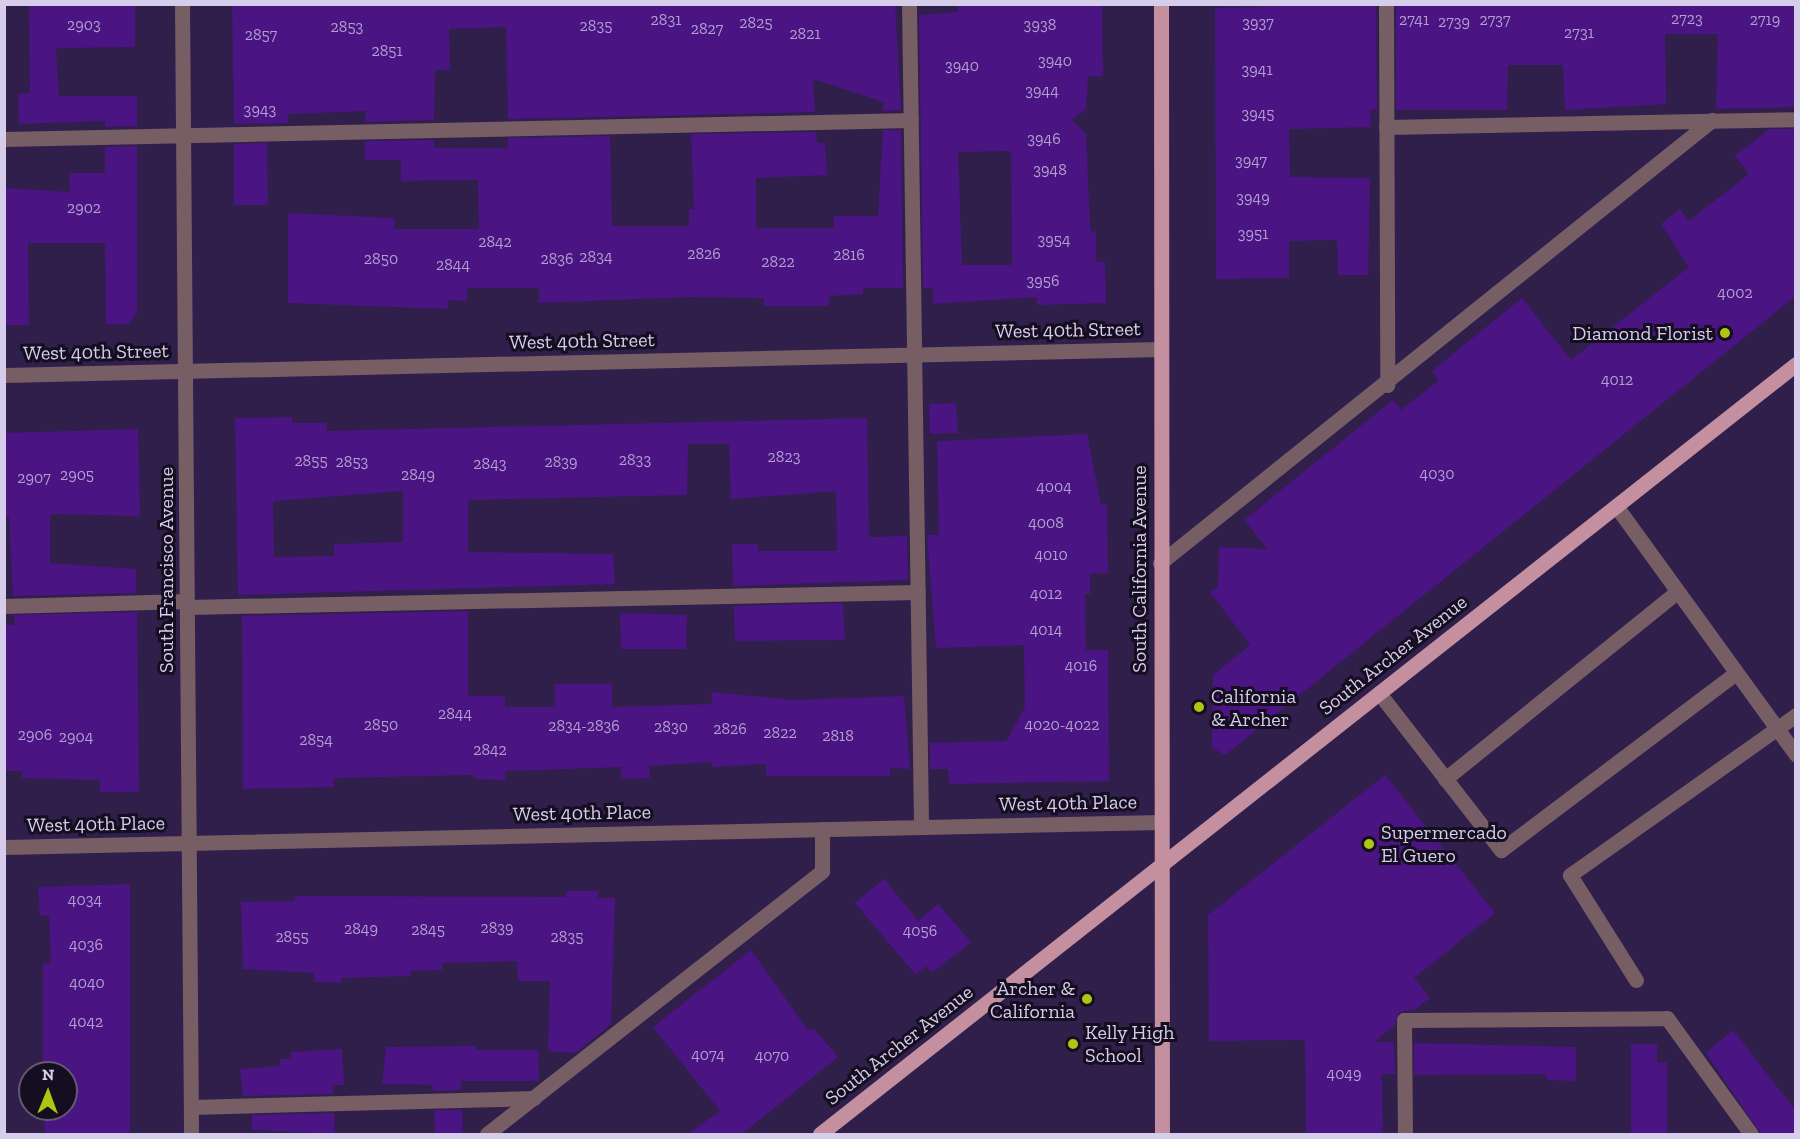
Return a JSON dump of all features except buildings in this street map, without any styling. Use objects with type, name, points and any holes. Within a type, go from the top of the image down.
[{"type":"main road","name":"South California Avenue","points":[[1161,4],[1162,1134]]},
{"type":"main road","name":"South Archer Avenue","points":[[820,1134],[1796,364]]},
{"type":"street","name":"South Francisco Avenue","points":[[182,4],[191,1134]]},
{"type":"street","points":[[909,4],[921,827]]},
{"type":"street","points":[[1386,4],[1387,385]]},
{"type":"street","points":[[1386,127],[1796,119]]},
{"type":"street","points":[[4,139],[911,120]]},
{"type":"street","points":[[1160,563],[1387,385],[1712,120]]},
{"type":"street","name":"West 40th Street","points":[[4,375],[1161,349]]},
{"type":"street","points":[[1616,506],[1796,755]]},
{"type":"street","points":[[4,606],[918,592]]},
{"type":"street","points":[[1445,778],[1677,592]]},
{"type":"street","points":[[1378,693],[1501,850],[1736,673]]},
{"type":"street","points":[[1636,980],[1570,875],[1796,715]]},
{"type":"street","name":"West 40th Place","points":[[4,847],[1161,822]]},
{"type":"street","points":[[487,1134],[822,871],[822,829]]},
{"type":"street","points":[[1405,1134],[1404,1020],[1667,1018],[1751,1134]]},
{"type":"street","points":[[191,1107],[534,1098]]},
{"type":"place","name":"Diamond Florist","points":[[1725,333]]},
{"type":"place","name":"California & Archer","points":[[1199,707]]},
{"type":"place","name":"Supermercado El Guero","points":[[1369,844]]},
{"type":"place","name":"Archer & California","points":[[1087,999]]},
{"type":"place","name":"Kelly High School","points":[[1073,1044]]}]
